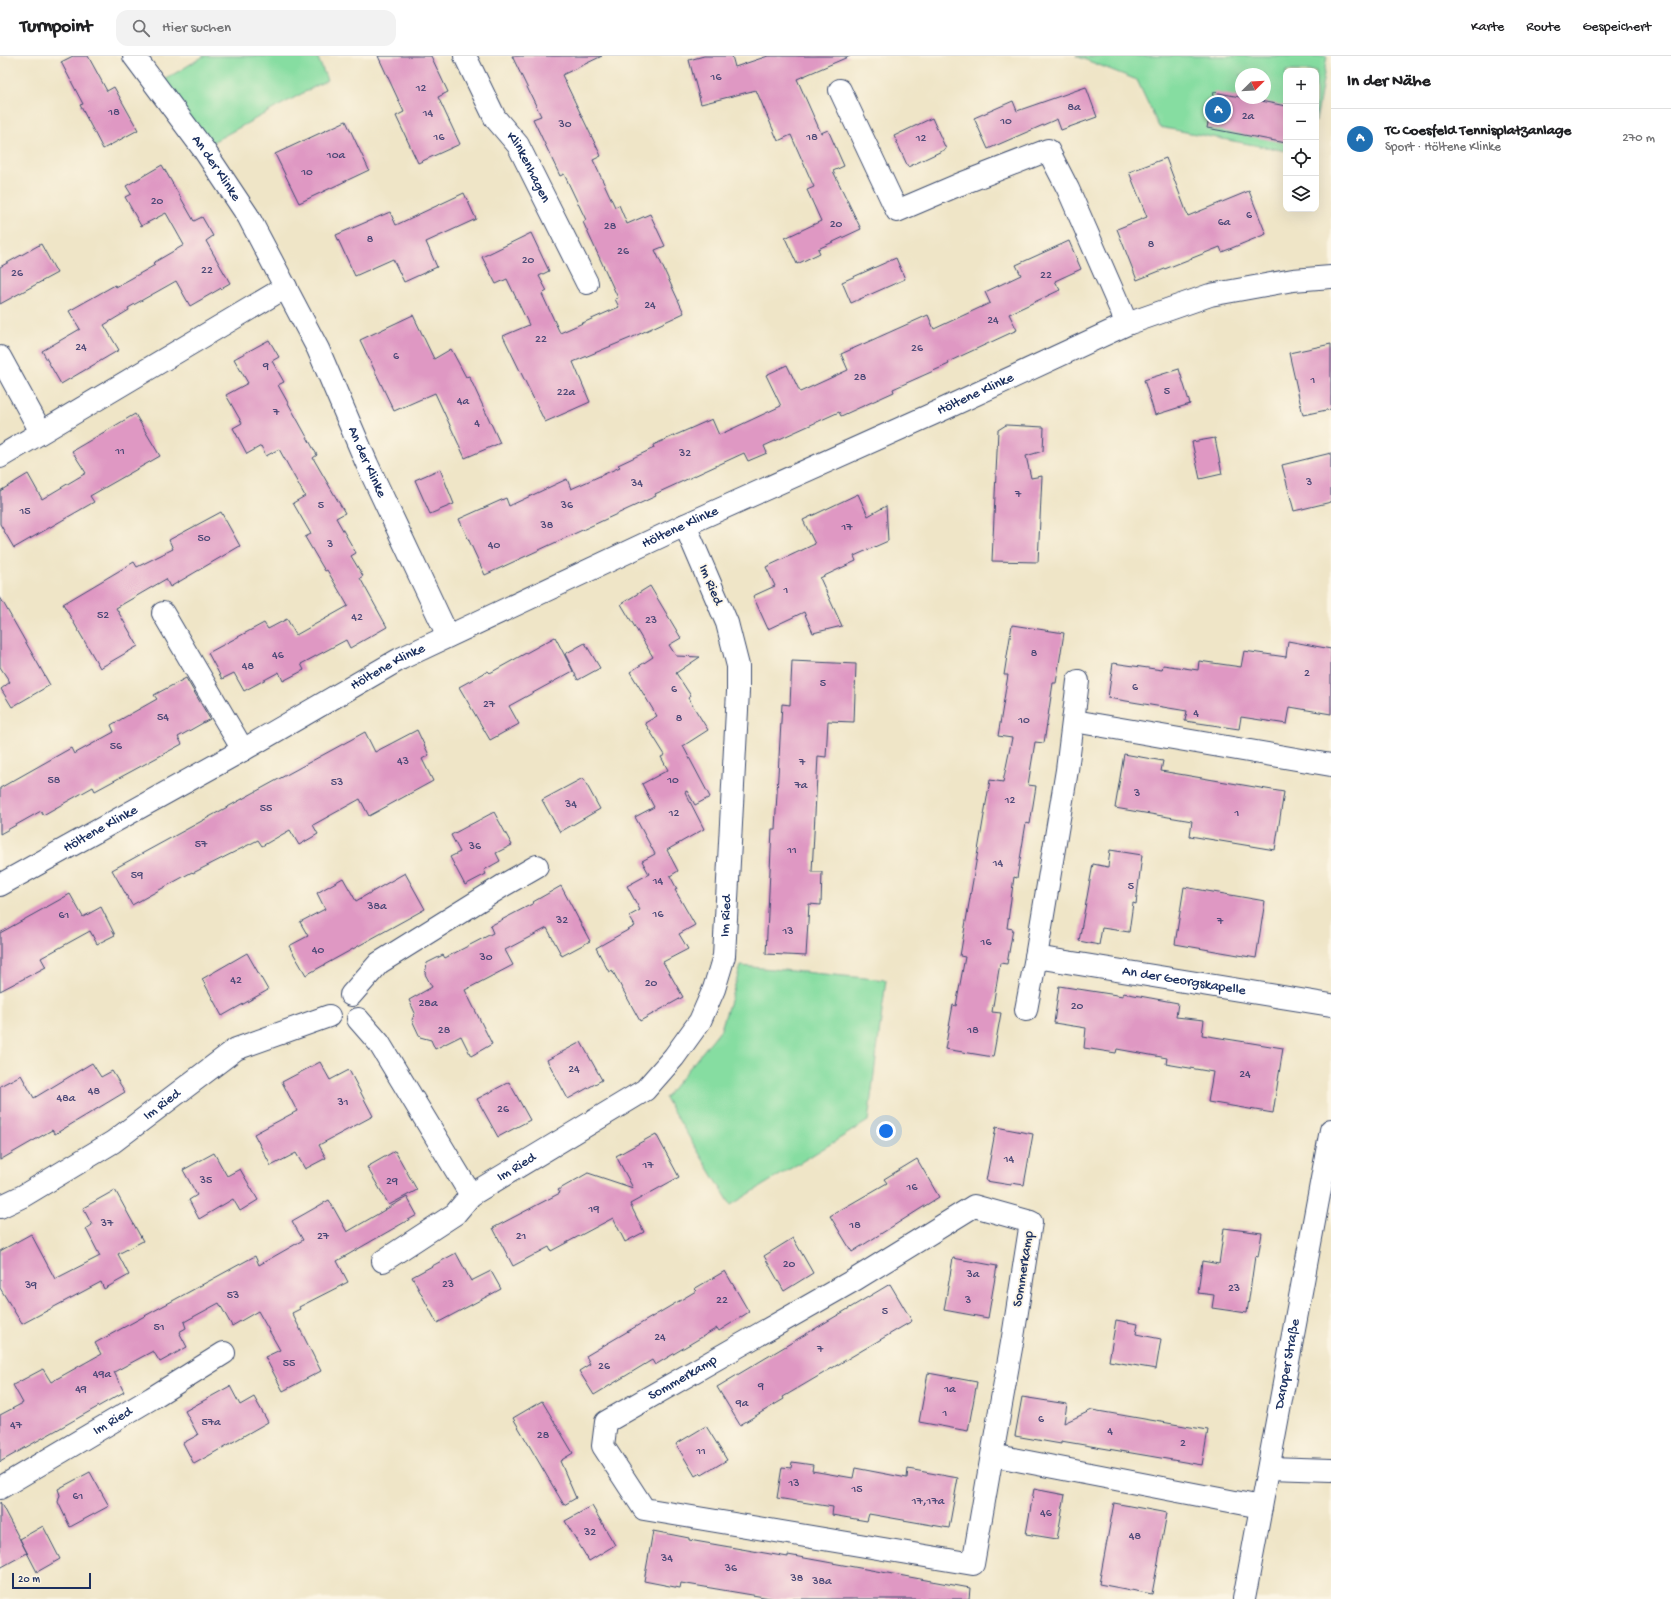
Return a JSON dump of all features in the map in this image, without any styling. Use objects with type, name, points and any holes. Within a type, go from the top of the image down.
[{"type":"street","name":"An der Klinke","points":[[134,56],[204,150],[248,216],[318,349],[367,464],[448,636]]},
{"type":"street","name":"Klinkenhagen","points":[[465,56],[495,118],[518,145],[587,283]]},
{"type":"street","points":[[840,90],[897,211],[958,185],[1048,150],[1068,189],[1128,324]]},
{"type":"street","name":"Höltene Klinke","points":[[0,885],[243,750],[400,659],[684,525],[939,411],[1128,324],[1210,295],[1293,280],[1331,277]]},
{"type":"street","points":[[0,457],[286,287]]},
{"type":"street","points":[[0,357],[41,432]]},
{"type":"street","name":"Im Ried","points":[[383,1261],[455,1214],[471,1195],[645,1090],[674,1057],[700,1021],[714,989],[724,956],[738,691],[738,666],[726,623],[684,525]]},
{"type":"street","points":[[163,613],[243,750]]},
{"type":"street","points":[[1026,1010],[1074,721],[1078,681]]},
{"type":"street","points":[[1074,721],[1331,765]]},
{"type":"street","points":[[351,995],[379,963],[537,866]]},
{"type":"street","name":"An der Georgskapelle","points":[[1036,957],[1331,1005]]},
{"type":"street","points":[[344,994],[351,995],[356,999],[360,1006],[358,1019],[353,1024],[346,1027],[339,1026],[333,1022],[329,1016],[328,1008],[330,1001],[336,996],[344,994]]},
{"type":"street","name":"Im Ried","points":[[0,1207],[23,1196],[112,1142],[236,1049],[329,1016]]},
{"type":"street","points":[[358,1019],[379,1043],[471,1195]]},
{"type":"street","name":"Daruper Straße","points":[[1244,1599],[1331,1130]]},
{"type":"street","name":"Sommerkamp","points":[[974,1206],[1031,1222],[1013,1337],[992,1455],[973,1564],[644,1509],[603,1446],[606,1422],[856,1279],[974,1206]]},
{"type":"street","name":"Im Ried","points":[[0,1488],[145,1402],[224,1352]]},
{"type":"street","points":[[992,1455],[1261,1507]]},
{"type":"street","points":[[1269,1468],[1331,1470]]},
{"type":"green space","points":[[204,56],[317,56],[327,80],[207,145],[164,80]]},
{"type":"green space","points":[[1076,56],[1327,56],[1319,104],[1319,68],[1283,68],[1283,150],[1159,127],[1137,80]]},
{"type":"green space","points":[[741,966],[886,980],[868,1121],[731,1205],[665,1098],[721,1029]]},
{"type":"building","points":[[73,56],[88,56],[107,91],[114,87],[138,130],[103,149],[80,105],[83,104],[61,62]]},
{"type":"building","points":[[378,56],[431,56],[448,92],[438,97],[460,144],[418,163],[396,116],[404,112]]},
{"type":"building","points":[[512,56],[602,56],[562,75],[601,156],[593,160],[615,207],[619,205],[627,224],[650,214],[665,246],[655,250],[684,313],[633,337],[573,362],[590,402],[545,422],[503,336],[529,325],[507,279],[496,284],[482,257],[531,233],[549,271],[539,276],[547,291],[542,294],[560,333],[619,307],[615,299],[618,298],[583,222],[586,220],[564,174],[560,176],[533,119],[541,116]]},
{"type":"building","points":[[704,56],[732,56],[735,67],[768,56],[850,56],[797,79],[821,133],[828,130],[844,166],[833,171],[861,229],[818,249],[820,253],[797,264],[785,238],[821,221],[807,190],[814,187],[791,135],[778,141],[756,90],[701,104],[689,60]]},
{"type":"building","points":[[1086,87],[1097,117],[1061,130],[1057,119],[988,149],[974,118],[1013,101],[1017,111]]},
{"type":"building","points":[[1214,92],[1235,96],[1235,104],[1271,103],[1283,105],[1283,142],[1207,128]]},
{"type":"building","points":[[932,118],[946,149],[908,167],[894,136]]},
{"type":"building","points":[[346,121],[369,170],[299,203],[275,154]]},
{"type":"building","points":[[1166,158],[1188,216],[1249,191],[1266,234],[1222,252],[1220,247],[1137,280],[1117,229],[1147,217],[1129,172]]},
{"type":"building","points":[[162,165],[194,221],[202,217],[213,236],[206,241],[230,283],[190,306],[176,281],[128,308],[129,310],[104,325],[119,350],[61,384],[42,351],[80,329],[69,311],[115,285],[116,287],[155,265],[153,263],[184,245],[166,213],[141,226],[125,197],[131,194],[126,186]]},
{"type":"building","points":[[464,193],[476,219],[426,242],[437,267],[404,282],[393,259],[355,276],[336,235],[390,212],[396,225]]},
{"type":"building","points":[[1069,241],[1081,269],[1055,281],[1060,290],[1009,314],[1017,330],[948,362],[949,364],[893,389],[894,392],[841,416],[839,412],[764,446],[767,453],[748,461],[744,453],[655,494],[656,496],[485,575],[459,519],[506,498],[509,506],[567,479],[571,489],[620,467],[618,465],[654,448],[653,445],[712,419],[719,435],[781,406],[766,375],[787,365],[800,392],[848,370],[841,354],[928,315],[934,329],[990,303],[985,292],[1021,275],[1016,265]]},
{"type":"building","points":[[41,244],[57,273],[0,304],[0,267]]},
{"type":"building","points":[[896,258],[905,279],[851,303],[842,282]]},
{"type":"building","points":[[413,315],[434,359],[451,349],[466,377],[469,376],[500,443],[465,458],[435,393],[394,411],[360,340]]},
{"type":"building","points":[[269,340],[279,357],[272,361],[284,382],[278,385],[317,455],[313,458],[345,513],[336,518],[356,553],[351,556],[363,576],[360,578],[387,627],[350,648],[346,640],[301,664],[304,670],[283,681],[279,672],[244,691],[234,673],[222,679],[208,653],[264,623],[268,629],[287,619],[296,635],[348,606],[327,570],[325,571],[305,537],[311,534],[293,503],[305,496],[279,449],[266,456],[261,446],[247,454],[233,428],[242,423],[226,395],[248,383],[234,359]]},
{"type":"building","points":[[1331,344],[1331,409],[1303,415],[1289,353]]},
{"type":"building","points":[[1179,369],[1190,404],[1155,415],[1144,380]]},
{"type":"building","points":[[135,414],[160,456],[90,496],[94,502],[14,548],[0,524],[0,491],[28,474],[42,499],[86,473],[72,451]]},
{"type":"building","points":[[1006,425],[1044,427],[1043,451],[1026,456],[1031,478],[1042,476],[1038,562],[992,561],[998,430]]},
{"type":"building","points":[[1215,438],[1222,474],[1200,479],[1192,442]]},
{"type":"building","points":[[1331,453],[1331,502],[1294,511],[1282,465]]},
{"type":"building","points":[[440,469],[454,504],[430,514],[415,480]]},
{"type":"building","points":[[858,494],[868,516],[886,506],[888,541],[854,556],[856,561],[820,578],[842,626],[813,633],[804,612],[768,629],[753,596],[775,586],[766,567],[815,544],[803,520]]},
{"type":"building","points":[[221,512],[240,546],[170,587],[166,579],[116,608],[138,646],[100,668],[63,604],[134,562],[137,567],[173,549],[169,540]]},
{"type":"building","points":[[650,586],[681,638],[669,645],[676,656],[700,657],[676,673],[691,696],[688,698],[708,730],[683,746],[710,797],[695,805],[687,791],[685,792],[704,829],[667,850],[678,871],[670,876],[677,889],[675,890],[695,925],[679,934],[688,949],[663,962],[683,997],[640,1021],[612,970],[609,972],[596,948],[635,926],[629,916],[640,910],[627,886],[649,874],[642,861],[655,854],[635,817],[654,807],[642,784],[668,770],[661,757],[665,755],[645,723],[657,716],[630,672],[653,657],[621,604]]},
{"type":"building","points":[[0,597],[50,685],[12,707],[1,689],[10,682],[0,667]]},
{"type":"building","points":[[1012,625],[1064,633],[1056,683],[1053,683],[1044,743],[1035,742],[1028,785],[1036,786],[1030,824],[1026,823],[1017,878],[1014,877],[1007,928],[1013,929],[1007,964],[1000,963],[992,1012],[1001,1013],[993,1057],[945,1049],[953,1005],[956,1006],[965,957],[960,956],[990,780],[1003,782],[1012,738],[998,736],[1008,675],[1004,675]]},
{"type":"building","points":[[555,637],[573,671],[509,706],[519,724],[490,740],[459,687],[488,671],[490,673]]},
{"type":"building","points":[[1288,641],[1331,649],[1331,714],[1290,707],[1287,724],[1241,717],[1239,729],[1185,721],[1187,711],[1108,698],[1113,663],[1162,670],[1163,665],[1198,670],[1199,661],[1241,667],[1244,651],[1286,657]]},
{"type":"building","points":[[585,643],[600,668],[578,680],[565,654]]},
{"type":"building","points":[[792,661],[856,664],[854,722],[828,721],[826,757],[818,756],[812,872],[822,872],[821,905],[809,904],[806,956],[766,954],[772,829],[775,829],[782,704],[790,705]]},
{"type":"building","points":[[186,678],[210,719],[178,737],[182,744],[95,791],[93,787],[43,815],[41,811],[0,834],[0,788],[71,748],[74,754],[114,732],[111,725],[157,699],[154,695]]},
{"type":"building","points":[[417,730],[429,755],[422,759],[433,781],[369,816],[360,799],[313,825],[318,834],[299,845],[290,830],[262,846],[258,840],[193,873],[192,872],[132,905],[112,870],[365,732],[375,752]]},
{"type":"building","points":[[1124,754],[1163,761],[1161,771],[1284,792],[1275,850],[1190,836],[1192,821],[1115,808]]},
{"type":"building","points":[[583,778],[600,809],[560,832],[542,800]]},
{"type":"building","points":[[494,812],[512,845],[496,853],[500,861],[484,870],[486,874],[465,885],[450,857],[460,852],[451,835]]},
{"type":"building","points":[[1110,850],[1142,855],[1136,904],[1133,903],[1129,932],[1102,928],[1099,945],[1079,941],[1093,864],[1108,867]]},
{"type":"building","points":[[405,873],[425,909],[306,975],[289,946],[308,936],[300,922],[325,909],[317,893],[343,878],[356,901]]},
{"type":"building","points":[[561,886],[590,941],[562,956],[547,928],[505,950],[513,965],[465,990],[492,1044],[471,1056],[461,1036],[435,1049],[431,1040],[420,1037],[412,1020],[415,1013],[409,1000],[432,987],[425,974],[427,963],[443,955],[445,958],[493,933],[490,926],[534,903],[533,902]]},
{"type":"building","points":[[1184,887],[1265,901],[1256,958],[1175,944]]},
{"type":"building","points":[[70,894],[83,917],[101,907],[115,935],[97,944],[90,931],[41,958],[46,967],[0,991],[0,933]]},
{"type":"building","points":[[247,953],[268,990],[222,1016],[202,979]]},
{"type":"building","points":[[1059,986],[1123,996],[1123,993],[1178,1003],[1176,1017],[1204,1020],[1202,1035],[1283,1048],[1273,1113],[1208,1102],[1213,1072],[1166,1064],[1167,1058],[1117,1049],[1116,1053],[1084,1048],[1086,1028],[1054,1023]]},
{"type":"building","points":[[581,1042],[602,1080],[568,1099],[547,1060]]},
{"type":"building","points":[[320,1062],[330,1080],[349,1070],[373,1116],[319,1145],[326,1158],[305,1169],[296,1153],[271,1166],[254,1134],[297,1111],[282,1082]]},
{"type":"building","points":[[92,1063],[101,1077],[112,1071],[125,1092],[55,1134],[52,1130],[0,1160],[0,1086],[21,1075],[34,1098]]},
{"type":"building","points":[[509,1082],[530,1120],[498,1137],[477,1099]]},
{"type":"building","points":[[996,1127],[1033,1134],[1024,1185],[1011,1183],[1011,1185],[986,1181]]},
{"type":"building","points":[[656,1134],[679,1177],[630,1204],[644,1232],[625,1242],[613,1218],[551,1251],[549,1247],[513,1266],[493,1228],[560,1193],[558,1190],[588,1173],[633,1188],[616,1156]]},
{"type":"building","points":[[395,1151],[417,1190],[389,1205],[367,1167]]},
{"type":"building","points":[[214,1153],[227,1176],[240,1169],[258,1200],[240,1211],[233,1199],[199,1219],[189,1200],[197,1195],[183,1170]]},
{"type":"building","points":[[917,1159],[939,1197],[852,1252],[830,1216],[887,1183],[884,1179]]},
{"type":"building","points":[[115,1190],[143,1241],[118,1254],[129,1275],[104,1289],[101,1282],[22,1324],[0,1288],[0,1251],[31,1234],[55,1279],[100,1256],[86,1229],[92,1225],[83,1208]]},
{"type":"building","points":[[407,1197],[417,1215],[337,1261],[348,1282],[299,1307],[300,1309],[292,1313],[321,1371],[283,1391],[265,1357],[280,1350],[258,1311],[232,1326],[219,1303],[184,1322],[186,1328],[179,1332],[187,1347],[160,1362],[153,1351],[114,1372],[124,1392],[0,1462],[0,1415],[23,1403],[13,1385],[43,1369],[51,1382],[101,1354],[95,1343],[255,1256],[259,1265],[303,1240],[292,1221],[329,1200],[347,1232]]},
{"type":"building","points":[[1224,1228],[1262,1233],[1258,1257],[1255,1256],[1247,1313],[1212,1308],[1214,1295],[1198,1293],[1202,1261],[1219,1264]]},
{"type":"building","points":[[793,1238],[813,1273],[784,1291],[764,1256]]},
{"type":"building","points":[[456,1253],[471,1281],[491,1271],[501,1289],[437,1323],[412,1277]]},
{"type":"building","points":[[953,1258],[997,1266],[988,1318],[944,1310]]},
{"type":"building","points":[[725,1271],[749,1312],[719,1331],[717,1328],[655,1365],[652,1360],[594,1395],[579,1371],[590,1364],[586,1356],[696,1291],[694,1289]]},
{"type":"building","points":[[890,1284],[912,1321],[783,1397],[784,1399],[740,1425],[717,1387]]},
{"type":"building","points":[[1116,1320],[1138,1324],[1136,1334],[1161,1339],[1156,1369],[1109,1361]]},
{"type":"building","points":[[928,1373],[977,1382],[968,1431],[919,1422]]},
{"type":"building","points":[[230,1386],[240,1405],[254,1397],[268,1422],[194,1464],[183,1443],[198,1435],[185,1411]]},
{"type":"building","points":[[1022,1397],[1067,1404],[1064,1423],[1092,1410],[1208,1430],[1202,1465],[1061,1441],[1061,1444],[1015,1436]]},
{"type":"building","points":[[542,1401],[573,1453],[560,1461],[576,1498],[564,1505],[513,1418]]},
{"type":"building","points":[[706,1426],[727,1460],[702,1475],[700,1473],[695,1476],[676,1444]]},
{"type":"building","points":[[792,1462],[813,1465],[812,1471],[853,1478],[855,1468],[907,1478],[908,1469],[958,1478],[949,1528],[869,1514],[867,1521],[832,1515],[833,1507],[777,1498],[782,1467],[791,1468]]},
{"type":"building","points":[[90,1472],[109,1506],[70,1527],[58,1502],[60,1495],[58,1489]]},
{"type":"building","points":[[1034,1489],[1065,1495],[1057,1539],[1026,1534]]},
{"type":"building","points":[[0,1502],[27,1553],[0,1568]]},
{"type":"building","points":[[1114,1503],[1167,1513],[1152,1594],[1099,1584]]},
{"type":"building","points":[[592,1506],[615,1545],[589,1561],[565,1521]]},
{"type":"building","points":[[43,1526],[60,1559],[37,1572],[20,1539]]},
{"type":"building","points":[[653,1531],[689,1538],[689,1540],[788,1557],[788,1555],[970,1588],[969,1599],[776,1599],[681,1583],[680,1588],[644,1581]]},
{"type":"place","name":"TC Coesfeld Tennisplatzanlage","points":[[1218,110]]}]
